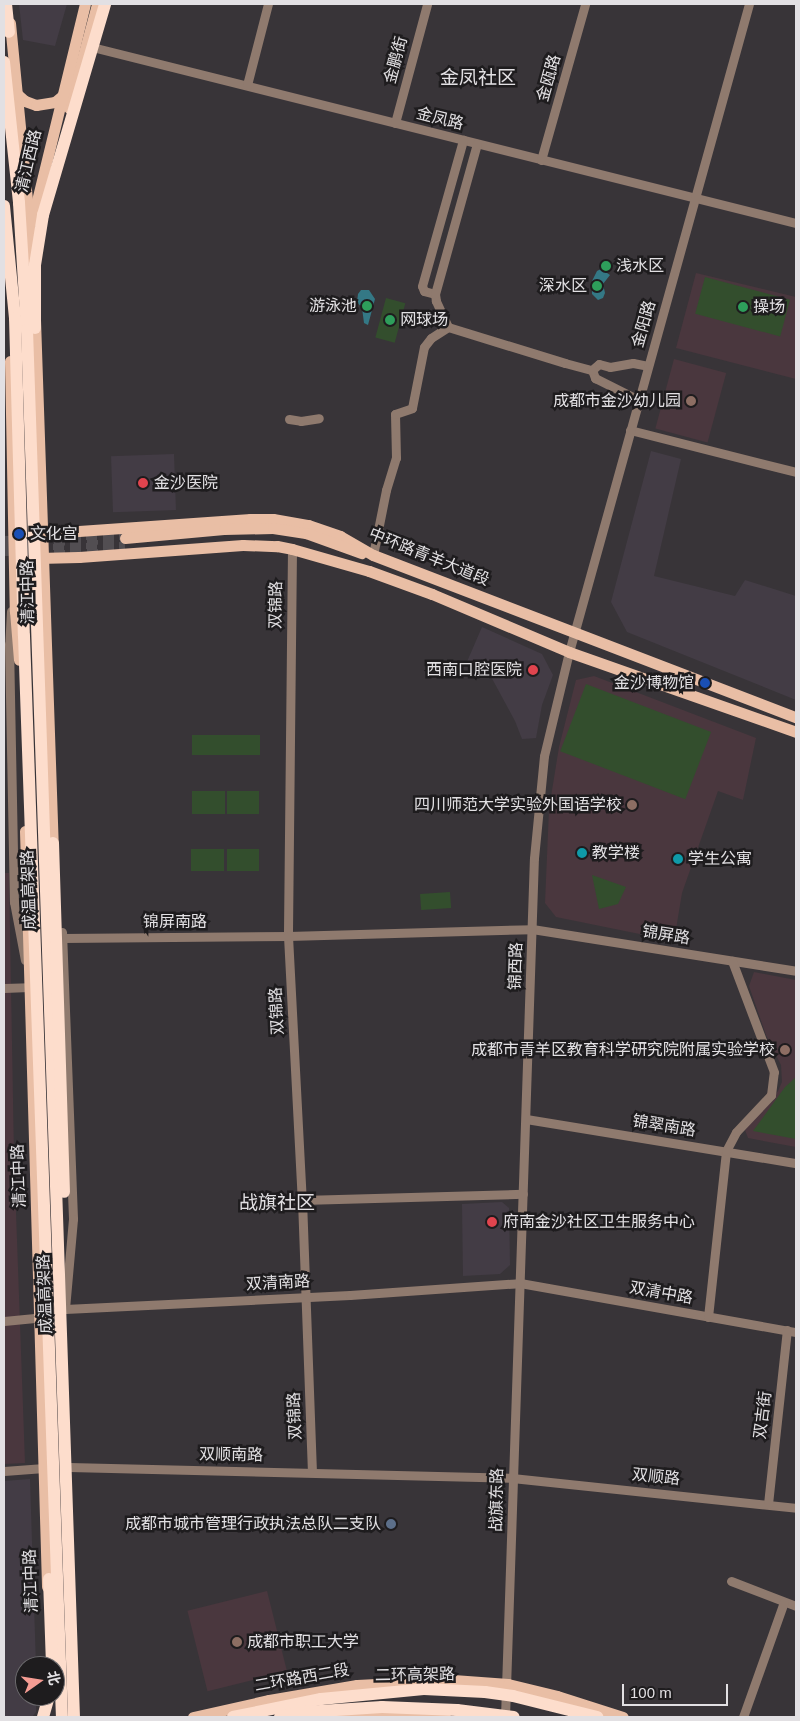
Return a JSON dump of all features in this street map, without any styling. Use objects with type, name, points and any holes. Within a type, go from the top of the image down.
[{"type":"highway","points":[[6,4],[9,32]]},
{"type":"highway","points":[[29,402],[35,351],[35,265],[43,215],[104,4]]},
{"type":"highway","name":"成温高架路","points":[[4,62],[19,202],[29,402],[75,1717]]},
{"type":"highway","name":"成温高架路","points":[[4,206],[15,318],[31,986],[53,1445],[62,1717]]},
{"type":"highway","points":[[15,612],[24,892],[31,986]]},
{"type":"highway","points":[[53,843],[59,936],[65,1169],[61,1277]]},
{"type":"highway","points":[[50,1656],[46,1486],[53,1445]]},
{"type":"highway","name":"二环高架路","points":[[233,1717],[321,1699],[424,1689],[485,1692],[513,1696],[561,1706],[597,1717]]},
{"type":"highway","name":"二环高架路","points":[[280,1717],[305,1712],[382,1707],[457,1710],[514,1717]]},
{"type":"main road","points":[[10,4],[9,32],[34,280]]},
{"type":"main road","name":"清江西路","points":[[34,280],[43,208],[80,44],[85,4]]},
{"type":"main road","name":"清江西路","points":[[10,326],[62,96],[80,44],[97,4]]},
{"type":"main road","points":[[16,93],[25,101],[36,106],[55,102],[62,96]]},
{"type":"main road","points":[[4,261],[10,326]]},
{"type":"main road","name":"清江中路","points":[[34,280],[53,843],[52,939],[65,1308],[75,1717]]},
{"type":"main road","name":"清江中路","points":[[10,326],[9,559],[14,574],[20,668],[50,1656]]},
{"type":"main road","name":"中环路青羊大道段","points":[[9,534],[43,534],[273,520],[308,525],[327,531],[373,555],[796,717]]},
{"type":"main road","points":[[369,571],[328,551],[289,541],[268,538],[125,543],[224,529],[273,528],[306,533],[350,550],[373,555]]},
{"type":"main road","name":"中环路青羊大道段","points":[[9,559],[78,558],[243,545],[277,546],[292,549],[369,571],[432,594],[569,652],[796,732]]},
{"type":"main road","name":"二环路西二段","points":[[193,1717],[269,1700],[357,1684],[453,1680],[508,1684],[566,1698],[622,1717]]},
{"type":"main road","points":[[338,1717],[396,1715],[444,1717]]},
{"type":"street","points":[[246,85],[268,4]]},
{"type":"street","name":"金鹏街","points":[[395,123],[427,4]]},
{"type":"street","name":"金瓯路","points":[[541,160],[585,4]]},
{"type":"street","name":"金阳路","points":[[569,652],[749,4]]},
{"type":"street","name":"金凤路","points":[[80,44],[796,223]]},
{"type":"street","points":[[435,294],[424,291],[422,286],[463,140]]},
{"type":"street","points":[[476,144],[435,294],[436,301],[448,327],[592,370]]},
{"type":"street","points":[[373,555],[386,490],[397,450],[396,414],[412,408],[413,394],[425,344],[448,327]]},
{"type":"street","points":[[592,370],[599,364],[610,367],[633,363],[648,366]]},
{"type":"street","points":[[592,370],[595,378],[639,400]]},
{"type":"street","points":[[289,418],[301,421],[319,418]]},
{"type":"street","points":[[630,430],[796,472]]},
{"type":"street","name":"双锦路","points":[[292,549],[288,936],[302,1200],[312,1471]]},
{"type":"street","points":[[4,988],[31,986],[14,902],[7,678],[14,574]]},
{"type":"street","name":"锦西路","points":[[520,1283],[534,858],[544,756],[569,652]]},
{"type":"street","name":"锦屏路","points":[[288,936],[532,928],[796,971]]},
{"type":"street","name":"锦屏南路","points":[[59,936],[288,936]]},
{"type":"street","name":"清江中路","points":[[59,936],[73,1219],[65,1308]]},
{"type":"street","points":[[708,1317],[726,1151],[736,1132],[771,1095],[774,1072],[732,961]]},
{"type":"street","name":"锦翠南路","points":[[526,1119],[796,1163]]},
{"type":"street","points":[[302,1200],[524,1194]]},
{"type":"street","name":"双清南路","points":[[4,1321],[39,1319],[65,1308],[306,1297],[520,1283]]},
{"type":"street","name":"双清中路","points":[[520,1283],[792,1331]]},
{"type":"street","name":"战旗东路","points":[[505,1717],[508,1684],[512,1478],[520,1283]]},
{"type":"street","name":"双吉街","points":[[768,1504],[792,1331]]},
{"type":"street","name":"双顺南路","points":[[69,1467],[312,1471],[512,1478]]},
{"type":"street","points":[[4,1471],[44,1468]]},
{"type":"street","name":"双顺路","points":[[512,1478],[796,1508]]},
{"type":"street","points":[[731,1581],[796,1606]]},
{"type":"street","points":[[744,1717],[784,1602]]},
{"type":"shaded area","points":[[19,4],[67,4],[55,46],[23,40]]},
{"type":"shaded area","points":[[696,273],[796,297],[796,379],[676,348]]},
{"type":"shaded area","name":"成都市金沙幼儿园","points":[[674,359],[726,373],[708,443],[655,429]]},
{"type":"shaded area","points":[[651,451],[681,459],[654,576],[735,596],[745,580],[796,596],[796,700],[627,632],[611,602]]},
{"type":"shaded area","name":"金沙医院","points":[[174,454],[176,510],[113,512],[111,456]]},
{"type":"shaded area","points":[[482,627],[542,654],[553,675],[542,705],[536,738],[522,739],[515,721],[489,673],[466,664]]},
{"type":"shaded area","name":"四川师范大学实验外国语学校","points":[[594,676],[756,738],[743,800],[718,791],[682,893],[674,941],[556,917],[545,903],[549,809],[559,747],[576,680]]},
{"type":"shaded area","points":[[4,873],[9,873],[14,1156],[25,1463],[4,1464]]},
{"type":"shaded area","name":"成都市青羊区教育科学研究院附属实验学校","points":[[754,972],[796,980],[796,1147],[748,1138],[745,1130],[778,1091],[782,1082],[781,1065],[766,1035],[749,986]]},
{"type":"shaded area","points":[[502,1202],[509,1208],[510,1265],[500,1274],[463,1276],[462,1204]]},
{"type":"shaded area","points":[[30,1479],[36,1656],[15,1656],[15,1706],[36,1706],[36,1712],[32,1717],[4,1717],[4,1481]]},
{"type":"shaded area","name":"成都市职工大学","points":[[267,1591],[287,1672],[208,1691],[187,1611]]},
{"type":"green space","name":"操场","points":[[705,277],[790,300],[780,336],[695,314]]},
{"type":"green space","name":"网球场","points":[[386,298],[405,303],[395,343],[375,338]]},
{"type":"green space","points":[[586,684],[711,732],[685,799],[560,751]]},
{"type":"green space","points":[[192,735],[260,735],[260,755],[192,755]]},
{"type":"green space","points":[[192,791],[225,791],[225,814],[192,814]]},
{"type":"green space","points":[[227,791],[259,791],[259,814],[227,814]]},
{"type":"green space","points":[[191,849],[224,849],[224,871],[191,871]]},
{"type":"green space","points":[[227,849],[259,849],[259,871],[227,871]]},
{"type":"green space","points":[[592,875],[626,887],[618,904],[599,909]]},
{"type":"green space","points":[[450,892],[451,908],[421,910],[420,894]]},
{"type":"green space","points":[[796,1077],[796,1139],[753,1131],[785,1087]]},
{"type":"water","points":[[601,269],[610,275],[603,284],[605,293],[603,298],[598,300],[592,294],[592,281],[597,271]]},
{"type":"water","name":"游泳池","points":[[361,290],[369,290],[375,299],[368,325],[364,323],[362,308],[357,302],[358,294]]},
{"type":"tunnel","points":[[4,541],[125,538]]},
{"type":"tunnel","points":[[4,550],[125,547]]},
{"type":"place","name":"浅水区","points":[[606,266]]},
{"type":"place","name":"深水区","points":[[597,286]]},
{"type":"place","name":"游泳池","points":[[367,306]]},
{"type":"place","name":"操场","points":[[743,307]]},
{"type":"place","name":"网球场","points":[[390,320]]},
{"type":"place","name":"成都市金沙幼儿园","points":[[691,401]]},
{"type":"place","name":"金沙医院","points":[[143,483]]},
{"type":"place","name":"文化宫","points":[[19,534]]},
{"type":"place","name":"西南口腔医院","points":[[533,670]]},
{"type":"place","name":"金沙博物馆","points":[[705,683]]},
{"type":"place","name":"四川师范大学实验外国语学校","points":[[632,805]]},
{"type":"place","name":"教学楼","points":[[582,853]]},
{"type":"place","name":"学生公寓","points":[[678,859]]},
{"type":"place","name":"成都市青羊区教育科学研究院附属实验学校","points":[[785,1050]]},
{"type":"place","name":"府南金沙社区卫生服务中心","points":[[492,1222]]},
{"type":"place","name":"成都市城市管理行政执法总队二支队","points":[[391,1524]]},
{"type":"place","name":"成都市职工大学","points":[[237,1642]]},
{"type":"district","name":"金凤社区","points":[[478,78]]},
{"type":"district","name":"战旗社区","points":[[277,1203]]}]
